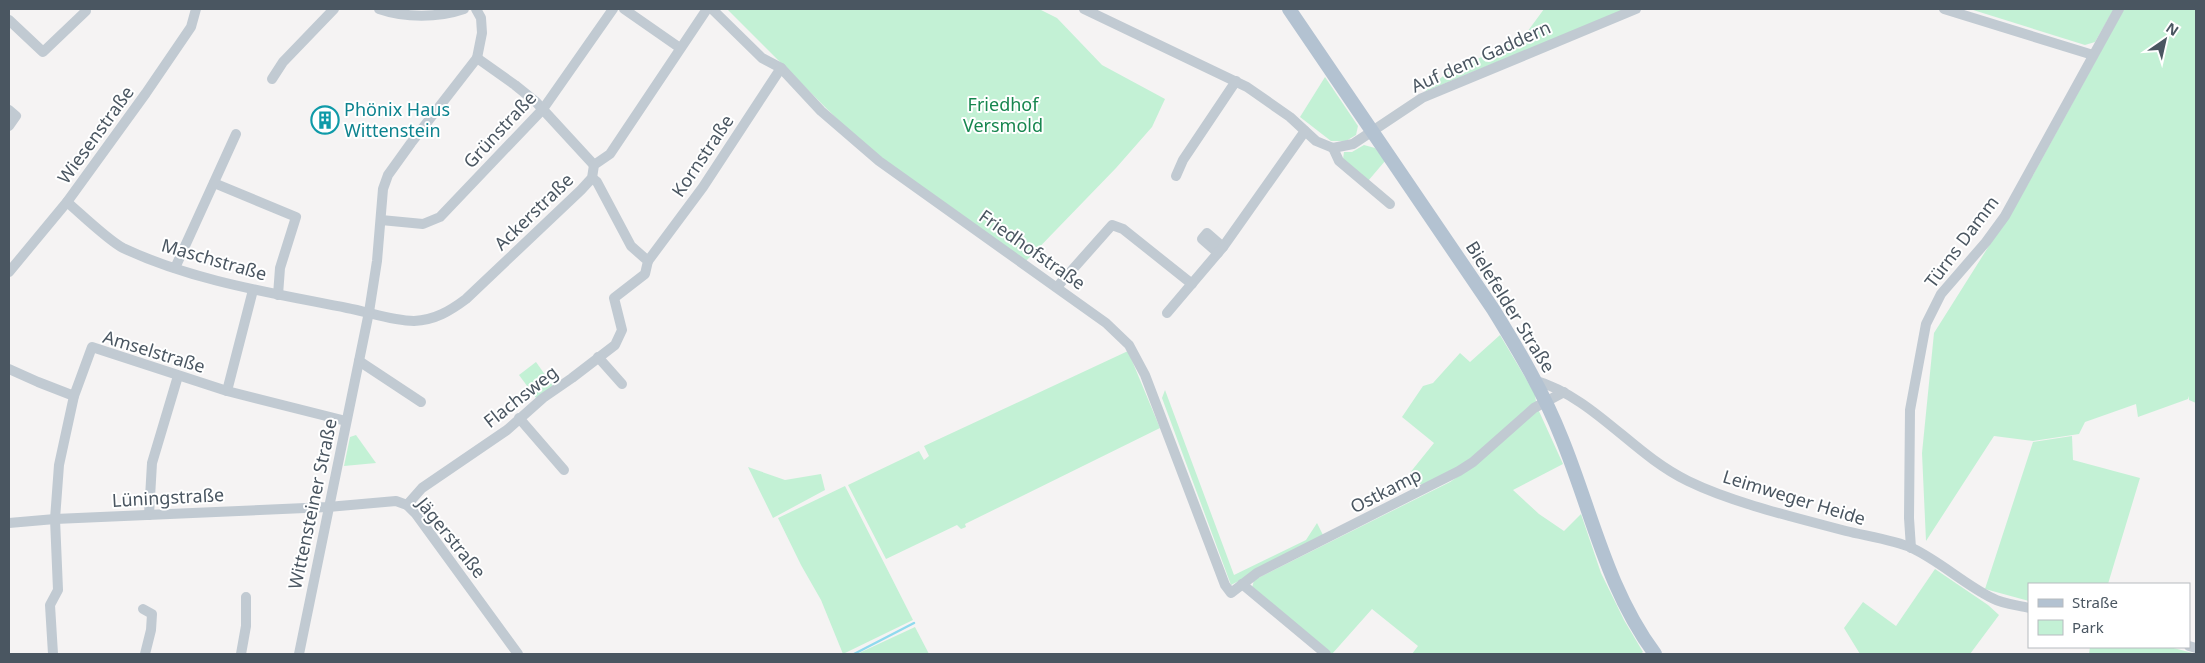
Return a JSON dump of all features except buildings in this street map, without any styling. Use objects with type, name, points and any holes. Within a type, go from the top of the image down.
[{"type":"main road","name":"Bielefelder Straße","points":[[1289,9],[1493,309],[1534,380],[1546,402],[1562,440],[1620,599],[1652,653]]},
{"type":"street","name":"Wiesenstraße","points":[[9,272],[67,202],[172,55],[191,27],[196,9]]},
{"type":"street","points":[[272,79],[284,62],[334,9]]},
{"type":"street","points":[[379,9],[406,15],[453,13],[464,9]]},
{"type":"street","name":"Wittensteiner Straße","points":[[299,654],[369,312],[377,261],[383,188],[388,175],[410,143],[477,58],[482,33],[481,18],[476,9]]},
{"type":"street","name":"Grünstraße","points":[[381,220],[423,224],[440,217],[543,109],[574,68],[613,9]]},
{"type":"street","points":[[624,9],[680,48]]},
{"type":"street","name":"Ackerstraße","points":[[369,312],[414,321],[448,312],[466,299],[592,178],[594,165],[610,154],[707,9]]},
{"type":"street","name":"Friedhofstraße","points":[[712,9],[762,58],[781,68],[820,111],[879,161],[1057,287],[1113,329],[1128,345],[1138,361],[1224,585],[1230,593]]},
{"type":"street","points":[[1084,9],[1236,81],[1273,104],[1316,141],[1334,148],[1334,152],[1339,160],[1390,204]]},
{"type":"street","name":"Auf dem Gaddern","points":[[1334,148],[1353,144],[1422,98],[1636,9]]},
{"type":"street","points":[[1944,9],[2093,55]]},
{"type":"street","name":"Türns Damm","points":[[1911,548],[1908,518],[1910,410],[1926,324],[1941,294],[1986,242],[2005,216],[2119,9]]},
{"type":"street","points":[[9,20],[43,52],[86,12]]},
{"type":"street","points":[[477,58],[515,85],[543,109],[594,165]]},
{"type":"street","name":"Kornstraße","points":[[648,261],[703,187],[781,68]]},
{"type":"street","points":[[1176,176],[1183,160],[1236,81]]},
{"type":"street","points":[[9,110],[16,116],[9,126]]},
{"type":"street","points":[[1167,313],[1221,250],[1305,131]]},
{"type":"street","points":[[175,268],[236,134]]},
{"type":"street","points":[[592,178],[597,182],[631,246],[648,261]]},
{"type":"street","points":[[214,183],[296,217],[280,268],[278,295]]},
{"type":"street","name":"Maschstraße","points":[[67,202],[121,247],[175,268],[253,290],[369,312]]},
{"type":"street","points":[[1057,287],[1112,225],[1123,229],[1192,284]]},
{"type":"street","name":"Flachsweg","points":[[407,505],[422,488],[507,430],[543,398],[615,345],[622,330],[614,298],[645,274],[648,261]]},
{"type":"street","points":[[227,391],[253,290]]},
{"type":"street","name":"Amselstraße","points":[[52,654],[50,606],[58,590],[55,519],[59,465],[74,396],[92,347],[227,391],[346,421]]},
{"type":"street","points":[[598,357],[622,384]]},
{"type":"street","points":[[359,361],[421,402]]},
{"type":"street","points":[[9,369],[74,396]]},
{"type":"street","points":[[149,515],[152,463],[178,376]]},
{"type":"street","name":"Leimweger Heide","points":[[1534,380],[1564,392],[1588,407],[1666,469],[1689,481],[1739,500],[1832,528],[1911,548],[1994,600],[2028,608]]},
{"type":"street","points":[[1546,402],[1564,392]]},
{"type":"street","name":"Ostkamp","points":[[1230,593],[1257,573],[1459,471],[1473,462],[1534,408],[1546,402]]},
{"type":"street","points":[[519,418],[564,470]]},
{"type":"street","name":"Jägerstraße","points":[[328,507],[396,501],[407,505],[416,514],[518,654]]},
{"type":"street","name":"Lüningstraße","points":[[9,523],[55,519],[328,507]]},
{"type":"street","points":[[1242,584],[1326,654]]},
{"type":"street","points":[[242,654],[246,626],[246,597]]},
{"type":"street","points":[[143,609],[152,614],[146,654]]},
{"type":"green space","name":"Friedhof Versmold","points":[[727,9],[1039,9],[1057,18],[1102,65],[1165,99],[1152,127],[1116,168],[1026,261],[918,186],[853,135]]},
{"type":"green space","points":[[1544,9],[1626,9],[1424,92],[1448,72],[1522,39]]},
{"type":"green space","points":[[1970,9],[2114,9],[2095,42],[2085,45]]},
{"type":"green space","points":[[2124,9],[2196,9],[2196,403],[2189,400],[2189,396],[2188,399],[2138,417],[2136,404],[2085,422],[2079,434],[2033,441],[1994,436],[1926,541],[1922,453],[1934,333],[2028,184]]},
{"type":"green space","points":[[1325,77],[1358,126],[1356,135],[1346,141],[1331,141],[1300,117]]},
{"type":"green space","points":[[1364,145],[1375,148],[1385,161],[1368,181],[1343,159],[1344,152],[1352,152]]},
{"type":"green space","points":[[1500,335],[1535,394],[1536,402],[1473,458],[1424,487],[1409,474],[1434,443],[1402,417],[1423,386],[1433,383],[1460,353],[1470,362]]},
{"type":"green space","points":[[1128,351],[1160,428],[965,524],[966,527],[961,529],[957,525],[886,559],[848,485],[919,451],[924,460],[929,456],[924,446]]},
{"type":"green space","points":[[536,362],[553,386],[536,398],[519,375]]},
{"type":"green space","points":[[1165,390],[1234,575],[1306,540],[1317,523],[1324,537],[1231,585],[1162,398]]},
{"type":"green space","points":[[1538,409],[1563,464],[1513,490],[1539,514],[1564,531],[1581,514],[1601,573],[1624,620],[1643,652],[1640,654],[1412,654],[1418,646],[1372,609],[1332,654],[1252,588],[1254,580],[1450,482],[1478,463]]},
{"type":"green space","points":[[356,435],[376,463],[344,466],[350,437]]},
{"type":"green space","points":[[2072,436],[2073,460],[2140,478],[2108,583],[2028,583],[2028,601],[1985,589],[2033,442]]},
{"type":"green space","points":[[748,467],[785,480],[821,474],[825,490],[773,518]]},
{"type":"green space","points":[[845,486],[913,620],[843,654],[821,600],[778,518]]},
{"type":"green space","points":[[1935,569],[1988,605],[1999,615],[1970,654],[1860,654],[1844,628],[1863,602],[1896,626]]},
{"type":"green space","points":[[915,627],[929,654],[857,654]]},
{"type":"green space","points":[[2090,648],[2174,648],[2196,654],[2089,654]]},
{"type":"waterway","points":[[854,654],[914,623]]},
{"type":"place","name":"Phönix Haus Wittenstein","points":[[325,120]]}]
